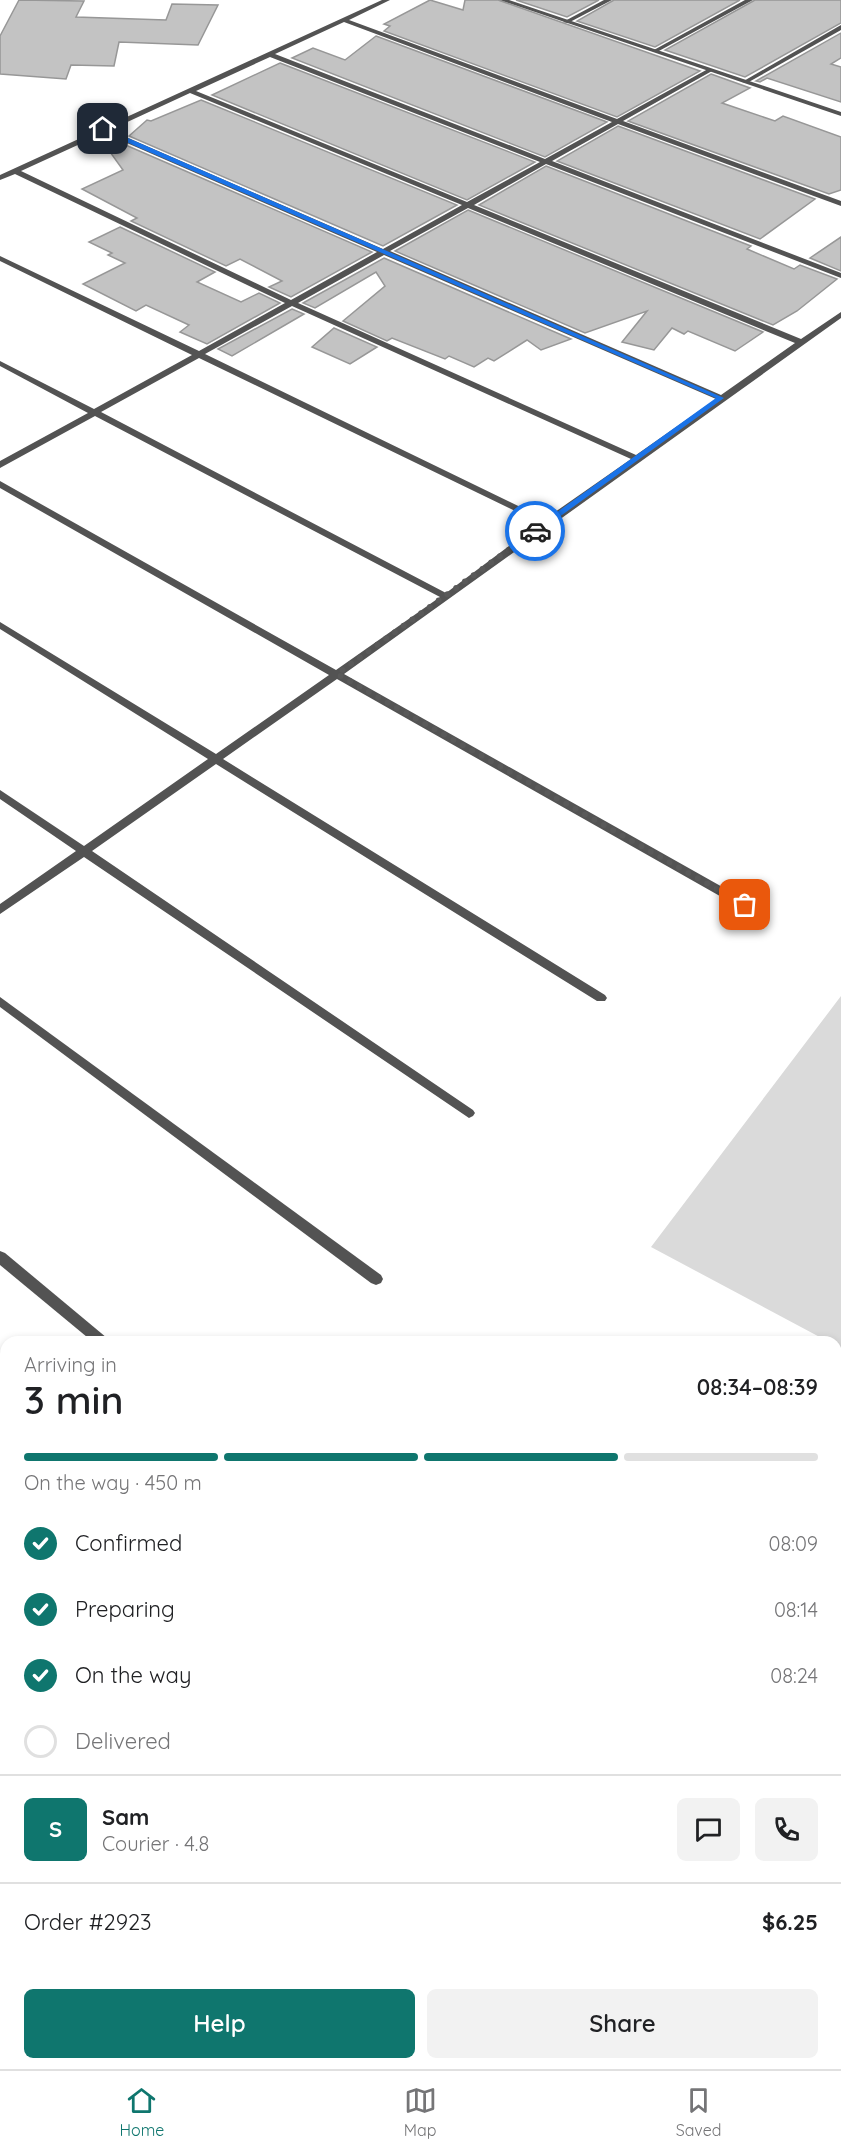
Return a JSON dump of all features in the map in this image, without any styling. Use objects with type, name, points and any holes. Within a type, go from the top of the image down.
[{"type":"street","points":[[0,178],[387,0]]},
{"type":"street","points":[[503,0],[841,114]]},
{"type":"street","points":[[566,22],[609,0]]},
{"type":"street","points":[[655,51],[750,0]]},
{"type":"street","points":[[344,20],[841,204]]},
{"type":"street","points":[[745,82],[841,27]]},
{"type":"street","points":[[269,54],[841,276]]},
{"type":"street","points":[[0,465],[710,70]]},
{"type":"street","points":[[191,91],[465,206],[801,342]]},
{"type":"street","points":[[103,129],[721,398]]},
{"type":"street","points":[[15,171],[292,303],[636,459]]},
{"type":"street","points":[[0,258],[546,523]]},
{"type":"street","points":[[0,910],[447,597],[546,523],[841,314]]},
{"type":"street","points":[[0,363],[447,597]]},
{"type":"street","points":[[0,484],[745,905]]},
{"type":"street","points":[[0,625],[214,760],[601,998]]},
{"type":"street","points":[[0,794],[469,1113]]},
{"type":"street","points":[[0,1001],[376,1279]]},
{"type":"street","points":[[0,1257],[95,1336]]},
{"type":"shaded area","points":[[841,996],[841,1336],[818,1336],[651,1247]]},
{"type":"building","points":[[19,0],[84,1],[76,17],[166,20],[172,4],[218,5],[198,45],[119,42],[114,66],[71,65],[66,79],[0,74],[0,36]]},
{"type":"building","points":[[430,0],[463,10],[465,0],[498,0],[700,71],[617,117],[384,31],[390,26],[384,24]]},
{"type":"building","points":[[516,0],[599,0],[567,17]]},
{"type":"building","points":[[614,0],[740,0],[655,47],[577,21]]},
{"type":"building","points":[[755,0],[841,0],[841,23],[745,77],[665,50]]},
{"type":"building","points":[[841,33],[841,58],[831,64],[841,67],[841,102],[767,78],[760,82],[756,81]]},
{"type":"building","points":[[376,36],[607,122],[545,157],[292,58],[313,48],[345,60]]},
{"type":"building","points":[[280,63],[535,162],[467,200],[212,95]]},
{"type":"building","points":[[711,74],[750,88],[722,103],[775,121],[783,116],[841,137],[841,190],[829,194],[628,121]]},
{"type":"building","points":[[201,100],[457,205],[383,246],[129,136],[147,120],[151,121]]},
{"type":"building","points":[[618,126],[815,199],[760,239],[557,161]]},
{"type":"building","points":[[121,143],[372,252],[291,297],[269,287],[282,281],[240,259],[226,266],[131,221],[137,218],[82,189],[123,170],[110,152]]},
{"type":"building","points":[[546,166],[751,246],[747,249],[794,269],[800,265],[837,279],[797,311],[773,325],[479,205]]},
{"type":"building","points":[[468,210],[763,332],[735,351],[688,331],[684,334],[672,328],[654,350],[622,342],[647,311],[585,333],[395,251]]},
{"type":"building","points":[[120,227],[215,272],[197,282],[241,302],[259,293],[280,303],[207,344],[180,332],[189,325],[146,305],[136,311],[83,284],[125,263],[108,255],[112,253],[89,242]]},
{"type":"building","points":[[841,237],[841,271],[810,258]]},
{"type":"building","points":[[384,258],[571,339],[541,350],[527,340],[494,361],[488,358],[474,367],[449,356],[445,359],[392,338],[387,341],[343,321],[385,286],[376,272],[315,308],[303,303]]},
{"type":"building","points":[[292,309],[304,314],[232,356],[218,349]]},
{"type":"building","points":[[334,328],[377,347],[350,364],[312,347]]},
{"type":"way so far","points":[[535,531],[447,597],[337,674],[745,905]]},
{"type":"route","points":[[103,129],[721,398],[535,531]]}]
